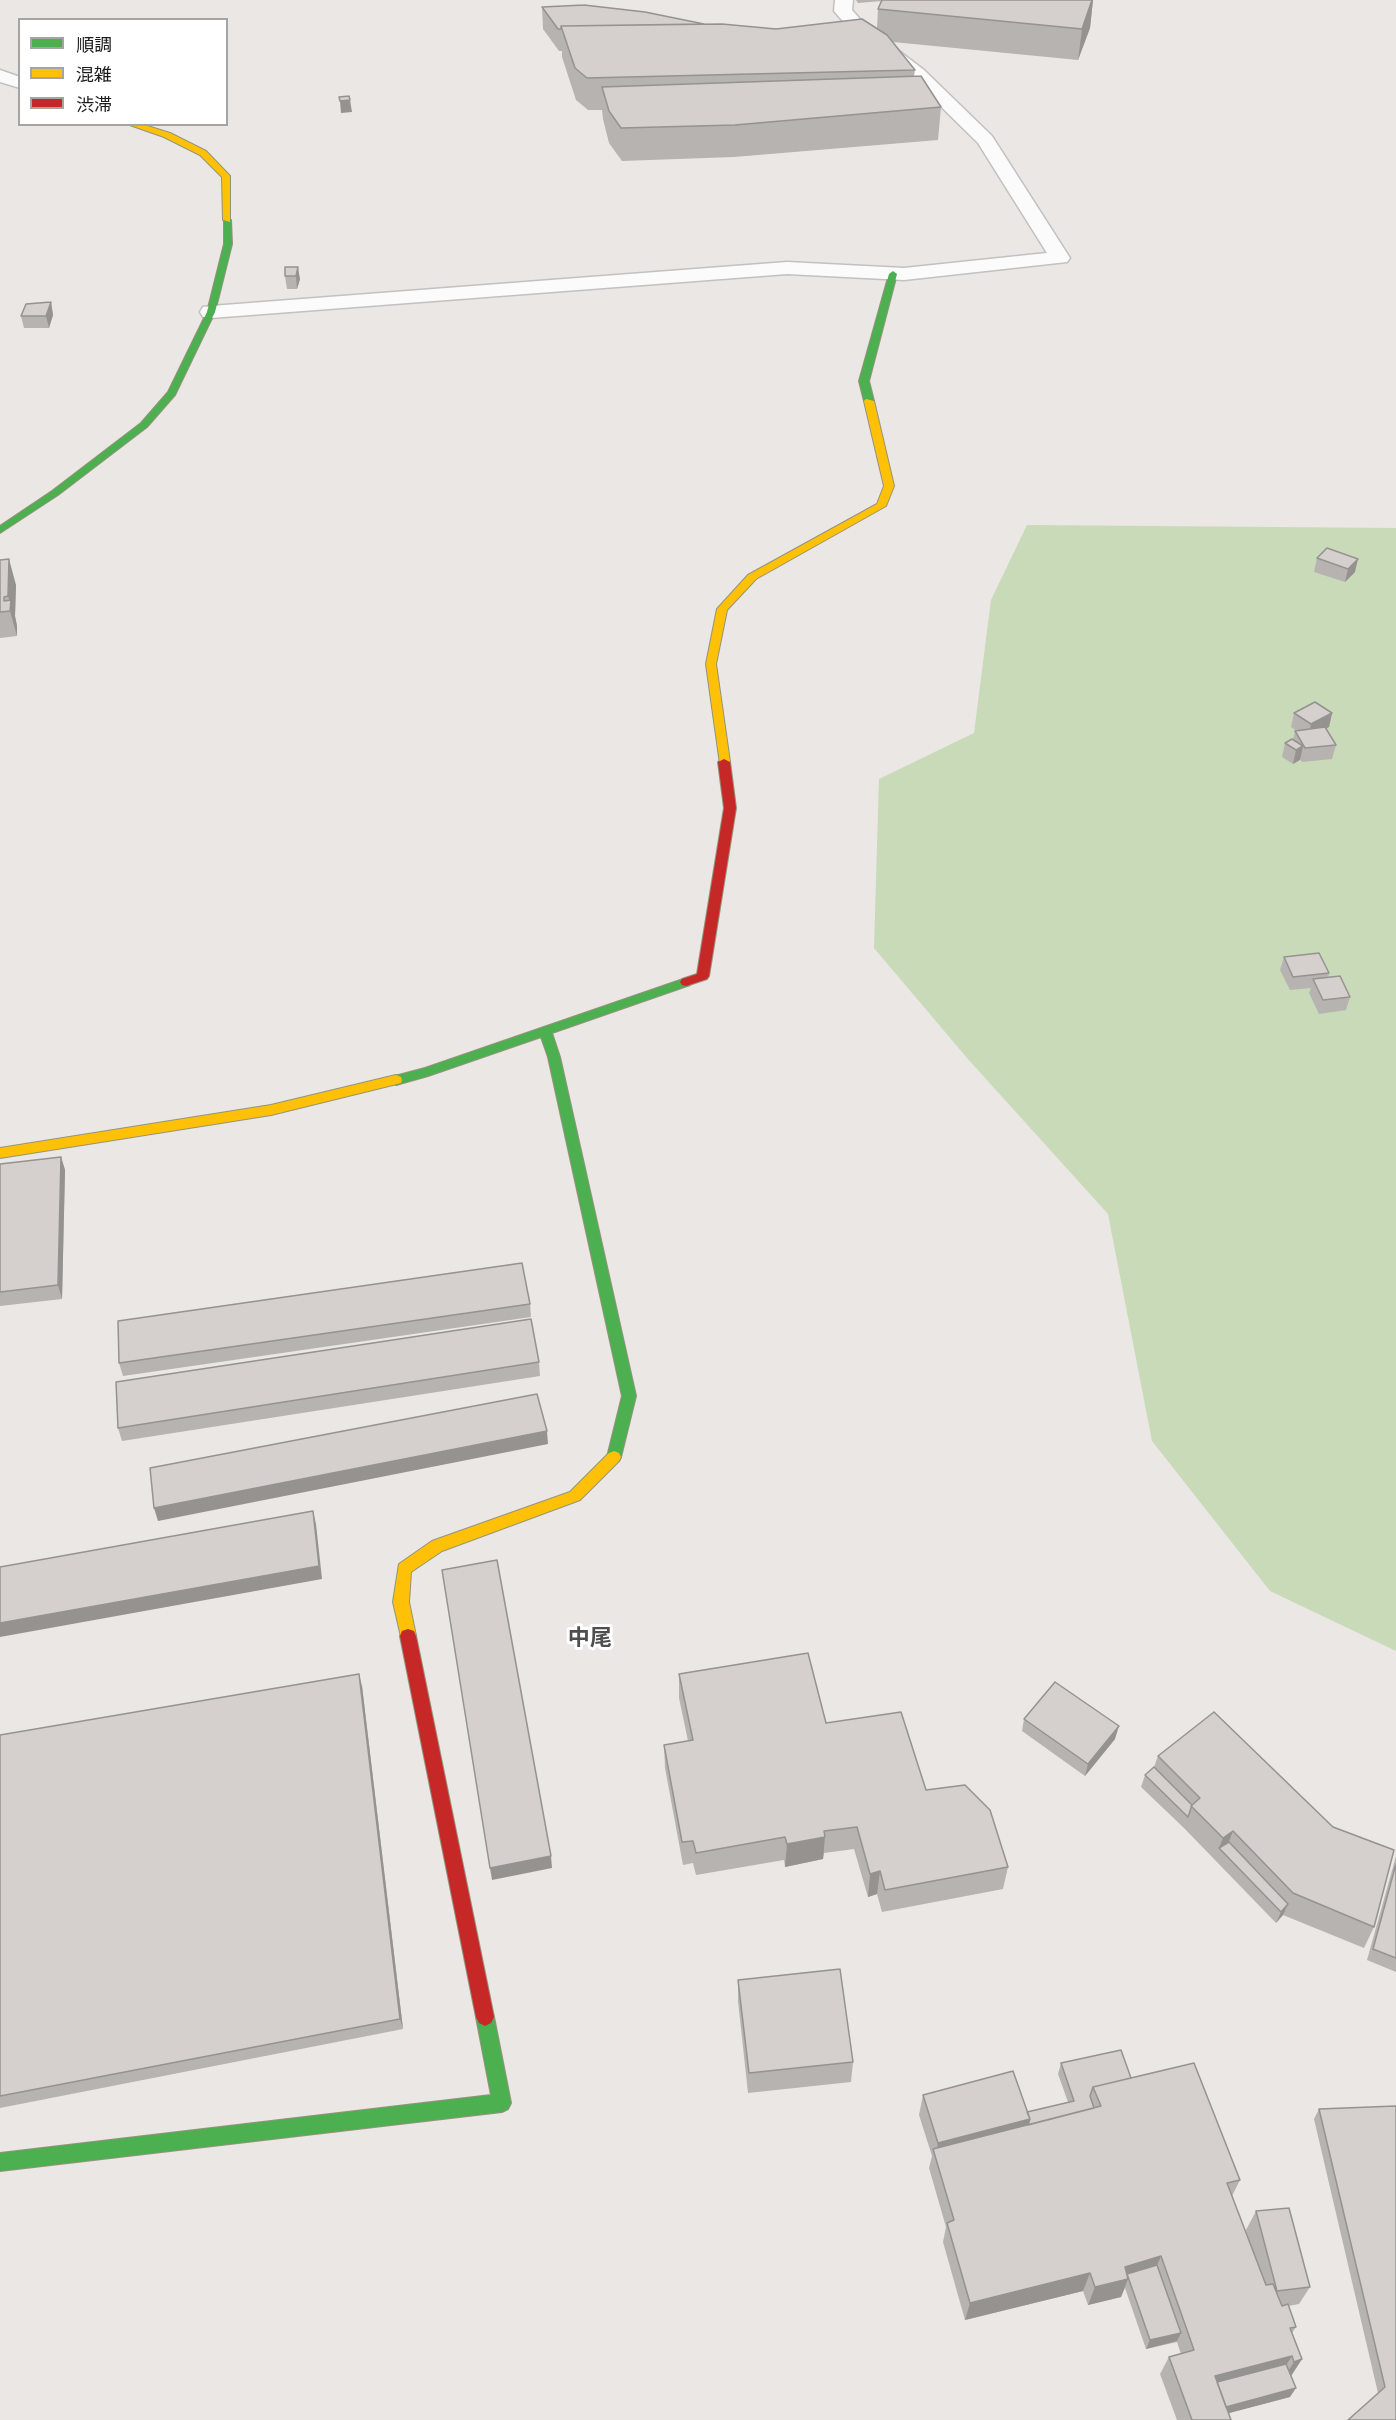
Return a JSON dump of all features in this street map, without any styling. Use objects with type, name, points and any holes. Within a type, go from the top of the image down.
[{"type":"street","points":[[211,312],[787,268],[893,274],[1060,258],[985,140],[918,74],[860,30],[843,11],[844,0]]},
{"type":"street","points":[[0,76],[18,82]]},
{"type":"street","points":[[0,530],[55,493],[144,425],[172,393],[211,312],[228,244],[226,176],[203,153],[167,135],[138,126]]},
{"type":"street","points":[[0,1153],[271,1110],[428,1072],[703,976],[730,808],[711,664],[722,609],[752,577],[881,506],[889,486],[864,381],[893,274]]},
{"type":"street","points":[[0,2162],[502,2103],[401,1602],[404,1569],[437,1546],[575,1496],[614,1456],[622,1426],[629,1396],[556,1069],[544,1030]]},
{"type":"green space","points":[[1027,525],[1396,528],[1396,1651],[1270,1591],[1152,1441],[1108,1214],[967,1058],[874,948],[879,779],[974,733],[991,600]]},
{"type":"building","points":[[882,0],[1092,0],[1082,29],[878,9]]},
{"type":"building","points":[[584,5],[645,12],[704,24],[561,26],[561,29],[558,29],[542,7]]},
{"type":"building","points":[[862,19],[887,35],[915,70],[587,78],[575,68],[561,26],[722,24],[776,29]]},
{"type":"building","points":[[921,76],[941,107],[735,125],[621,128],[609,111],[602,87]]},
{"type":"building","points":[[349,96],[350,100],[340,101],[339,97]]},
{"type":"building","points":[[285,267],[298,267],[296,276],[285,276]]},
{"type":"building","points":[[51,302],[46,316],[21,316],[26,304]]},
{"type":"building","points":[[1327,548],[1358,559],[1348,569],[1317,558]]},
{"type":"building","points":[[9,559],[8,596],[4,597],[4,601],[11,600],[10,611],[0,612],[0,560]]},
{"type":"building","points":[[1315,702],[1332,713],[1311,724],[1294,713]]},
{"type":"building","points":[[1325,727],[1336,745],[1305,748],[1295,731]]},
{"type":"building","points":[[1292,739],[1303,746],[1296,750],[1285,743]]},
{"type":"building","points":[[1319,953],[1329,973],[1293,977],[1284,957]]},
{"type":"building","points":[[1340,976],[1350,997],[1323,1000],[1313,979]]},
{"type":"building","points":[[61,1157],[58,1285],[0,1292],[0,1164]]},
{"type":"building","points":[[522,1263],[530,1304],[119,1363],[118,1321]]},
{"type":"building","points":[[531,1319],[539,1362],[118,1428],[116,1382]]},
{"type":"building","points":[[537,1394],[547,1431],[154,1508],[150,1468]]},
{"type":"building","points":[[313,1511],[319,1566],[0,1623],[0,1567]]},
{"type":"building","points":[[497,1560],[551,1856],[490,1868],[442,1570]]},
{"type":"building","points":[[808,1653],[826,1723],[901,1712],[926,1790],[965,1785],[990,1810],[1008,1867],[885,1890],[880,1871],[870,1874],[857,1827],[824,1831],[825,1837],[787,1844],[785,1837],[696,1853],[693,1841],[682,1842],[664,1745],[693,1740],[679,1674]]},
{"type":"building","points":[[359,1674],[400,2019],[0,2096],[0,1735]]},
{"type":"building","points":[[1055,1682],[1119,1726],[1088,1764],[1024,1719]]},
{"type":"building","points":[[1214,1712],[1333,1827],[1394,1850],[1374,1927],[1293,1893],[1233,1831],[1223,1838],[1191,1806],[1200,1798],[1158,1756]]},
{"type":"building","points":[[1154,1767],[1192,1805],[1188,1817],[1145,1775]]},
{"type":"building","points":[[1229,1842],[1288,1904],[1281,1912],[1219,1848]]},
{"type":"building","points":[[1396,1864],[1396,1958],[1373,1949]]},
{"type":"building","points":[[840,1969],[853,2062],[749,2073],[738,1980]]},
{"type":"building","points":[[1121,2050],[1131,2078],[1093,2087],[1090,2096],[1094,2108],[1028,2125],[1030,2119],[1027,2112],[1074,2101],[1061,2063]]},
{"type":"building","points":[[1194,2063],[1240,2180],[1227,2183],[1266,2285],[1273,2284],[1282,2306],[1288,2304],[1296,2327],[1290,2328],[1302,2359],[1294,2362],[1292,2356],[1215,2376],[1231,2420],[1192,2420],[1169,2357],[1194,2350],[1161,2256],[1125,2267],[1128,2279],[1095,2287],[1090,2273],[970,2303],[947,2223],[954,2220],[933,2149],[1101,2106],[1093,2087]]},
{"type":"building","points":[[1013,2071],[1030,2119],[938,2143],[923,2095]]},
{"type":"building","points":[[1396,2106],[1396,2420],[1348,2420],[1385,2387],[1319,2109]]},
{"type":"building","points":[[1289,2208],[1310,2287],[1277,2291],[1256,2211]]},
{"type":"building","points":[[1157,2265],[1181,2333],[1150,2340],[1127,2274]]},
{"type":"building","points":[[1286,2364],[1296,2388],[1226,2407],[1217,2382]]},
{"type":"traffic: fast","points":[[0,530],[55,493],[144,425],[172,393],[211,312],[228,244],[227,220]]},
{"type":"traffic: fast","points":[[869,401],[864,381],[893,274]]},
{"type":"traffic: fast","points":[[396,1080],[428,1072],[686,982]]},
{"type":"traffic: fast","points":[[545,1030],[554,1057],[629,1396],[614,1457]]},
{"type":"traffic: fast","points":[[0,2162],[502,2103],[485,2017]]},
{"type":"traffic: slow","points":[[138,126],[167,135],[203,153],[226,176],[227,220]]},
{"type":"traffic: slow","points":[[724,762],[711,664],[722,609],[752,577],[881,506],[889,486],[869,401]]},
{"type":"traffic: slow","points":[[0,1153],[271,1110],[396,1080]]},
{"type":"traffic: slow","points":[[408,1636],[401,1602],[404,1569],[437,1546],[575,1496],[614,1457]]},
{"type":"traffic: jam","points":[[686,982],[703,976],[730,808],[724,762]]},
{"type":"traffic: jam","points":[[408,1636],[485,2017]]},
{"type":"district","name":"中尾","points":[[590,1639]]}]
